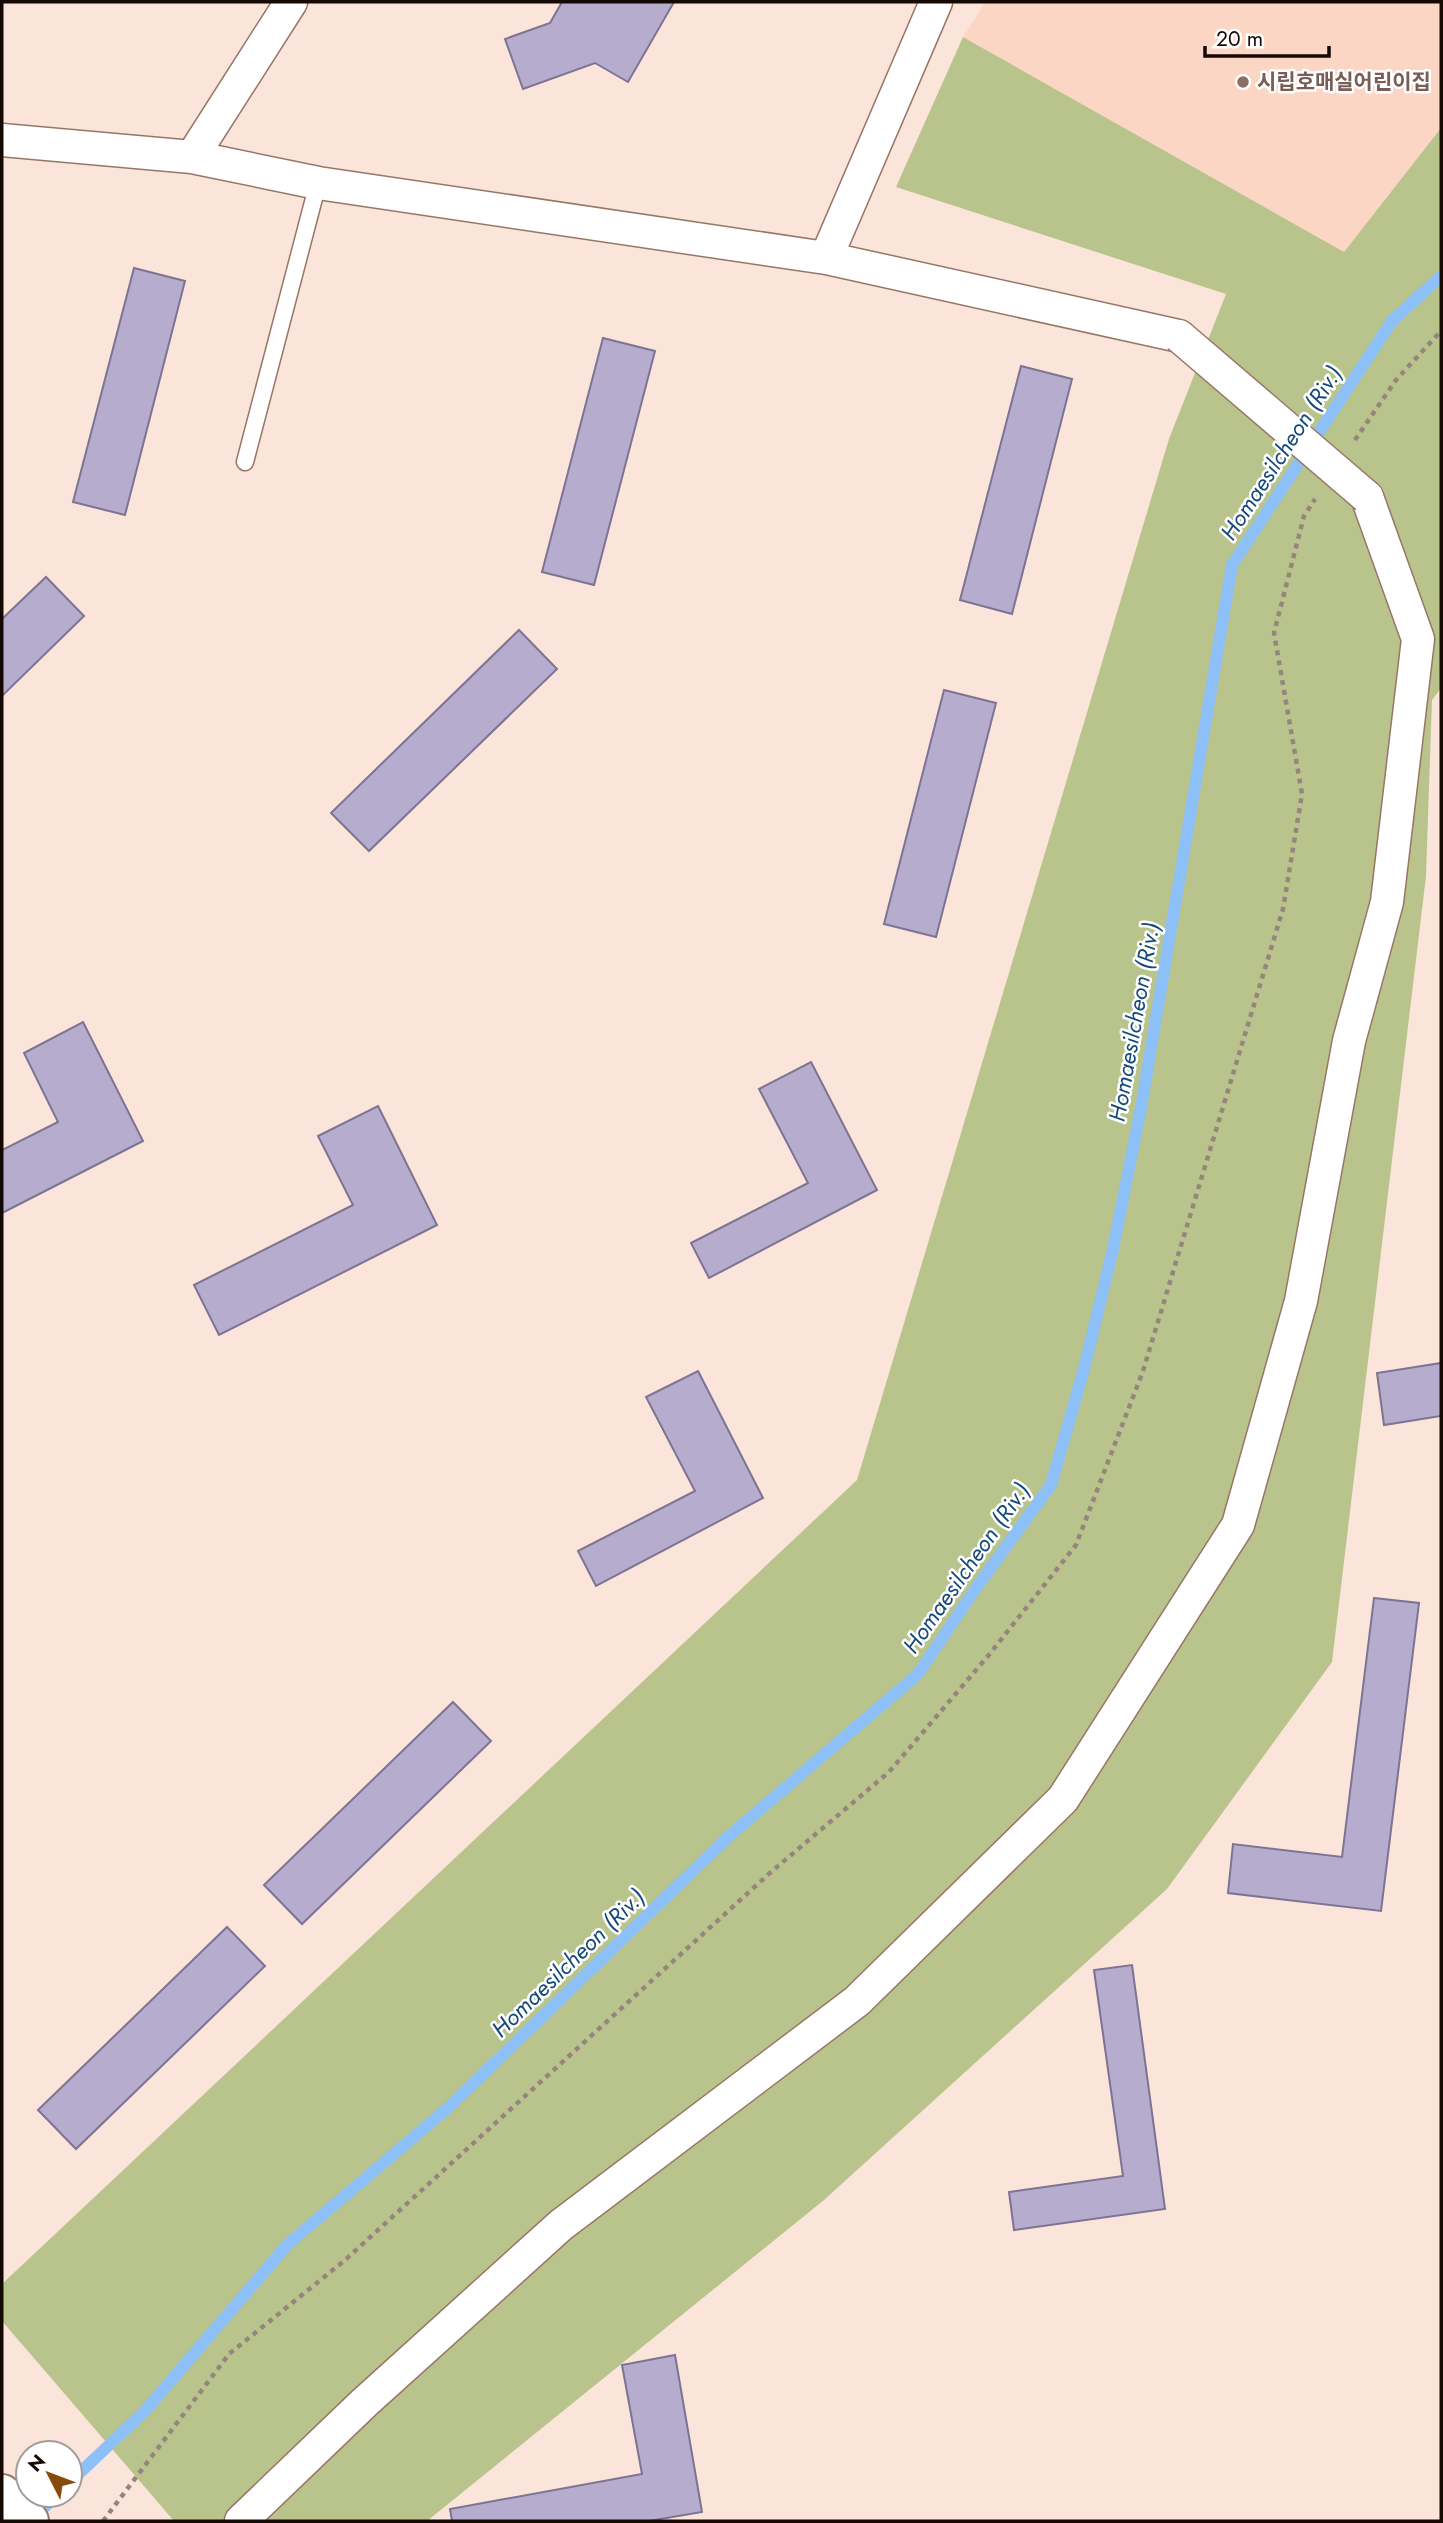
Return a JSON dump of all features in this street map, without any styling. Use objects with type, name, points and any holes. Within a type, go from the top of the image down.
[{"type":"street","points":[[192,157],[291,2]]},
{"type":"street","points":[[826,258],[936,2]]},
{"type":"street","points":[[2,140],[192,157],[318,183],[826,258],[1179,337],[1367,497],[1418,639],[1387,902],[1349,1041],[1301,1301],[1238,1525],[1063,1799],[857,2001],[561,2225],[364,2403],[242,2521]]},
{"type":"street","points":[[2,2494],[29,2521]]},
{"type":"lane","points":[[246,462],[318,183]]},
{"type":"path","points":[[1350,447],[1396,380],[1441,331]]},
{"type":"path","points":[[103,2521],[229,2354],[344,2261],[761,1881],[888,1772],[988,1656],[1076,1545],[1143,1371],[1283,909],[1302,794],[1274,633],[1304,516],[1319,493]]},
{"type":"shaded area","name":"시립호매실어린이집","points":[[986,2],[1441,2],[1441,128],[1344,252],[963,37]]},
{"type":"green space","points":[[963,37],[1344,252],[1441,128],[1441,688],[1432,700],[1426,876],[1332,1662],[1167,1889],[824,2200],[427,2521],[174,2521],[2,2321],[2,2284],[857,1480],[1169,439],[1226,294],[896,187]]},
{"type":"building","points":[[562,2],[674,2],[628,82],[595,63],[523,89],[505,39],[550,23]]},
{"type":"building","points":[[134,268],[185,281],[125,515],[73,502]]},
{"type":"building","points":[[603,338],[655,351],[594,585],[542,572]]},
{"type":"building","points":[[1021,366],[1072,379],[1012,614],[960,600]]},
{"type":"building","points":[[46,577],[84,616],[2,696],[2,619]]},
{"type":"building","points":[[519,630],[557,669],[369,851],[331,813]]},
{"type":"building","points":[[944,690],[996,703],[936,937],[884,924]]},
{"type":"building","points":[[83,1022],[143,1141],[2,1213],[2,1150],[58,1122],[24,1053]]},
{"type":"building","points":[[811,1062],[877,1190],[709,1278],[691,1243],[808,1183],[759,1089]]},
{"type":"building","points":[[378,1106],[437,1225],[219,1335],[194,1285],[353,1205],[318,1136]]},
{"type":"building","points":[[1441,1363],[1441,1416],[1384,1425],[1377,1373]]},
{"type":"building","points":[[698,1371],[763,1498],[596,1586],[578,1551],[695,1491],[646,1397]]},
{"type":"building","points":[[1374,1598],[1419,1603],[1381,1911],[1228,1893],[1233,1844],[1342,1857]]},
{"type":"building","points":[[453,1702],[491,1741],[302,1924],[264,1885]]},
{"type":"building","points":[[227,1927],[265,1966],[76,2149],[38,2110]]},
{"type":"building","points":[[1132,1965],[1165,2209],[1014,2230],[1009,2192],[1123,2176],[1094,1970]]},
{"type":"building","points":[[675,2355],[702,2512],[649,2521],[452,2521],[450,2509],[642,2474],[622,2365]]},
{"type":"waterway","name":"Homaesilcheon (Riv.)","points":[[84,2469],[145,2411],[287,2245],[449,2107],[728,1837],[918,1674],[1051,1485],[1084,1369],[1113,1249],[1141,1108],[1232,565],[1392,321],[1441,276]]},
{"type":"waterway","name":"Homaesilcheon (Riv.)","points":[[32,2519],[42,2509]]},
{"type":"place","name":"시립호매실어린이집","points":[[1243,82]]}]
